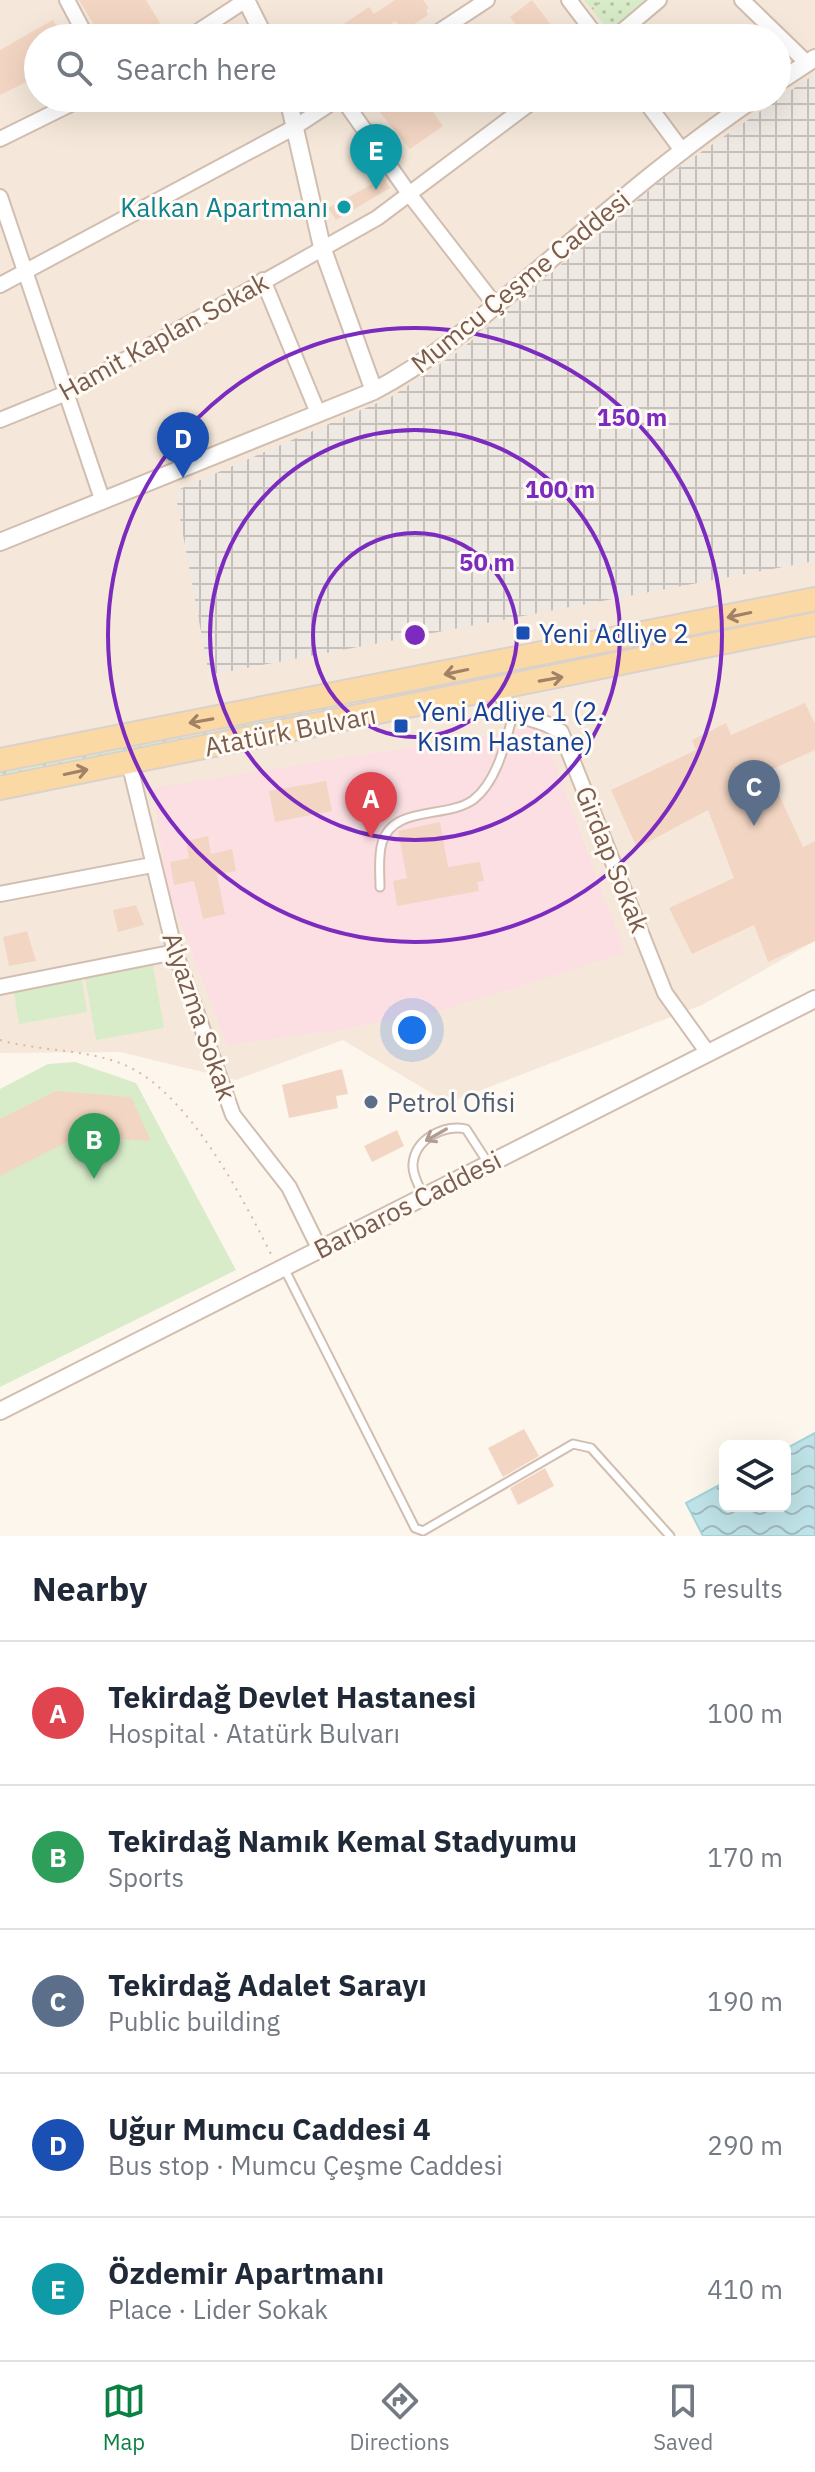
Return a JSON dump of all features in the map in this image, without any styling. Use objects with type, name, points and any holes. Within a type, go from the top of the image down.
[{"type":"main road","name":"Atatürk Bulvarı","points":[[0,760],[815,599]]},
{"type":"main road","name":"Atatürk Bulvarı","points":[[0,788],[815,624]]},
{"type":"street","points":[[67,0],[80,24]]},
{"type":"street","points":[[209,24],[246,0],[258,24]]},
{"type":"street","points":[[450,24],[487,0]]},
{"type":"street","points":[[569,0],[587,24]]},
{"type":"street","points":[[631,24],[659,0]]},
{"type":"street","points":[[742,0],[770,24]]},
{"type":"street","points":[[791,43],[811,60],[791,74]]},
{"type":"street","points":[[0,139],[55,112]]},
{"type":"street","points":[[291,112],[322,247],[374,391]]},
{"type":"street","points":[[0,285],[318,112]]},
{"type":"street","points":[[350,112],[496,306]]},
{"type":"street","name":"Hamit Kaplan Sokak","points":[[0,420],[64,394],[410,195],[519,112]]},
{"type":"street","points":[[653,112],[681,149]]},
{"type":"street","name":"Mumcu Çeşme Caddesi","points":[[0,542],[374,391],[431,357],[681,149],[735,112]]},
{"type":"street","points":[[0,197],[27,272],[64,394],[102,499]]},
{"type":"street","points":[[263,280],[318,413]]},
{"type":"street","name":"Girdap Sokak","points":[[496,689],[514,711],[525,717],[542,719],[561,732],[665,993],[708,1053]]},
{"type":"street","name":"Alyazma Sokak","points":[[129,762],[175,952],[233,1115],[289,1187],[319,1248]]},
{"type":"street","points":[[0,894],[152,865]]},
{"type":"street","points":[[0,987],[175,952]]},
{"type":"street","name":"Barbaros Caddesi","points":[[0,1411],[815,999]]},
{"type":"lane","points":[[380,887],[381,844],[389,829],[405,818],[471,801],[486,786],[503,751],[514,711]]},
{"type":"lane","points":[[423,1195],[413,1164],[426,1140],[443,1129],[466,1129],[488,1163]]},
{"type":"lane","points":[[282,1269],[415,1528],[423,1531],[573,1444],[583,1444],[591,1448],[670,1536]]},
{"type":"path","points":[[0,1040],[31,1049],[92,1055],[122,1064],[146,1077],[230,1173],[282,1269]]},
{"type":"shaded area","points":[[0,0],[815,0],[815,941],[702,1005],[448,1103],[343,1040],[236,1080],[120,1052],[0,1053]]},
{"type":"shaded area","points":[[815,74],[815,561],[209,675],[175,491],[391,397],[459,351],[666,176],[759,112],[791,112],[791,90]]},
{"type":"shaded area","points":[[541,727],[625,953],[443,1010],[338,1030],[227,1045],[167,887],[153,788]]},
{"type":"green space","points":[[584,0],[646,0],[621,24],[604,24]]},
{"type":"green space","points":[[815,605],[815,614],[575,663],[572,655]]},
{"type":"green space","points":[[559,659],[561,666],[226,732],[224,726]]},
{"type":"green space","points":[[209,730],[211,738],[0,779],[0,770]]},
{"type":"green space","points":[[152,960],[164,1028],[96,1040],[84,971]]},
{"type":"green space","points":[[81,974],[87,1012],[19,1024],[13,986]]},
{"type":"green space","points":[[75,1062],[136,1083],[236,1270],[0,1387],[0,1089],[48,1064]]},
{"type":"water","points":[[815,1433],[815,1536],[703,1536],[686,1503],[719,1485],[719,1512],[791,1512],[791,1446]]},
{"type":"building","points":[[79,0],[146,0],[160,23],[158,24],[94,24]]},
{"type":"building","points":[[395,0],[423,0],[429,8],[426,10],[428,15],[414,24],[395,21],[390,24],[344,24],[369,7],[374,14]]},
{"type":"building","points":[[532,0],[550,24],[515,24],[510,17]]},
{"type":"building","points":[[24,36],[24,83],[0,95],[0,50]]},
{"type":"building","points":[[380,112],[433,112],[443,126],[410,149]]},
{"type":"building","points":[[384,178],[390,188],[336,220],[328,208]]},
{"type":"building","points":[[805,703],[815,724],[815,750],[768,771],[803,847],[815,841],[815,941],[768,962],[754,925],[692,954],[669,908],[734,878],[708,810],[637,848],[611,790],[696,750],[692,740],[726,723],[731,735]]},
{"type":"building","points":[[326,781],[332,811],[275,822],[269,791]]},
{"type":"building","points":[[440,822],[448,867],[480,862],[484,881],[477,882],[479,891],[397,906],[393,881],[407,878],[398,831]]},
{"type":"building","points":[[208,836],[211,854],[232,849],[236,871],[217,875],[225,914],[203,919],[194,881],[174,885],[170,862],[189,858],[186,841]]},
{"type":"building","points":[[136,905],[144,925],[118,932],[113,910]]},
{"type":"building","points":[[27,931],[36,961],[9,966],[3,937]]},
{"type":"building","points":[[342,1069],[348,1094],[336,1096],[338,1108],[289,1118],[282,1085]]},
{"type":"building","points":[[56,1091],[131,1097],[151,1141],[79,1136],[0,1176],[0,1119]]},
{"type":"building","points":[[397,1130],[404,1146],[372,1162],[364,1146]]},
{"type":"building","points":[[524,1429],[539,1456],[503,1477],[488,1448]]},
{"type":"building","points":[[545,1468],[554,1486],[518,1505],[510,1488]]},
{"type":"place","name":"Özdemir Apartmanı","points":[[376,190]]},
{"type":"place","name":"Kalkan Apartmanı","points":[[344,207]]},
{"type":"place","name":"Uğur Mumcu Caddesi 4","points":[[183,478]]},
{"type":"place","name":"Yeni Adliye 2","points":[[523,633]]},
{"type":"place","name":"Yeni Adliye 1 (2. Kısım Hastane)","points":[[401,726]]},
{"type":"place","name":"Tekirdağ Adalet Sarayı","points":[[754,826]]},
{"type":"place","name":"Tekirdağ Devlet Hastanesi","points":[[371,838]]},
{"type":"place","name":"Petrol Ofisi","points":[[371,1102]]},
{"type":"place","name":"Tekirdağ Namık Kemal Stadyumu","points":[[94,1179]]}]
